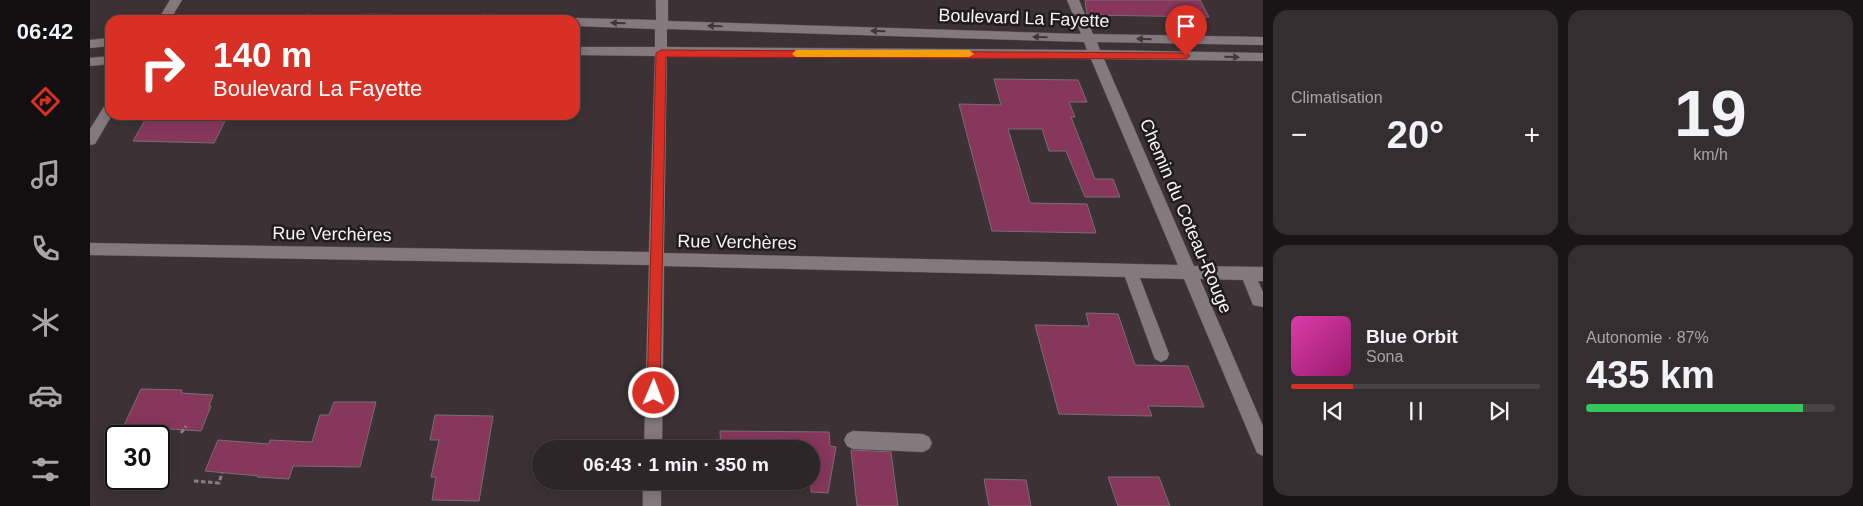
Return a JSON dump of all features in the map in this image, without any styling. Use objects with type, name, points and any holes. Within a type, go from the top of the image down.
[{"type":"street","points":[[167,15],[176,0]]},
{"type":"street","points":[[653,440],[662,0]]},
{"type":"street","name":"Chemin du Coteau-Rouge","points":[[1073,0],[1137,155],[1263,447]]},
{"type":"street","name":"Boulevard La Fayette","points":[[580,22],[1089,38],[1263,41]]},
{"type":"street","points":[[90,44],[105,42]]},
{"type":"street","name":"Boulevard La Fayette","points":[[580,51],[1096,54],[1263,57]]},
{"type":"street","points":[[90,62],[105,60]]},
{"type":"street","points":[[90,140],[105,116]]},
{"type":"street","name":"Rue Verchères","points":[[90,249],[657,258],[1263,274]]},
{"type":"street","points":[[1130,270],[1161,354]]},
{"type":"street","points":[[1247,273],[1259,300],[1263,300]]},
{"type":"street","points":[[853,440],[923,443]]},
{"type":"street","points":[[652,490],[652,506]]},
{"type":"path","points":[[181,433],[186,426]]},
{"type":"path","points":[[194,481],[219,483],[222,472]]},
{"type":"building","points":[[1085,0],[1200,0],[1209,17],[1087,15]]},
{"type":"building","points":[[994,79],[1078,80],[1087,102],[1069,102],[1075,117],[1071,117],[1095,179],[1113,179],[1120,197],[1085,197],[1066,151],[1049,151],[1042,129],[1008,129],[1030,203],[1087,204],[1096,233],[992,231],[959,104],[1001,105]]},
{"type":"building","points":[[145,120],[226,120],[214,143],[133,141]]},
{"type":"building","points":[[1086,313],[1118,314],[1135,365],[1188,366],[1204,407],[1148,406],[1152,416],[1059,414],[1035,325],[1089,326]]},
{"type":"building","points":[[141,389],[182,390],[181,393],[213,395],[209,406],[211,406],[201,431],[170,429],[170,425],[124,425]]},
{"type":"building","points":[[334,402],[376,402],[360,467],[293,466],[289,479],[205,471],[218,440],[269,444],[270,440],[312,442],[320,415],[329,415]]},
{"type":"building","points":[[435,415],[493,416],[479,501],[432,500],[436,477],[431,477],[439,440],[430,440]]},
{"type":"building","points":[[720,431],[829,432],[830,446],[836,447],[828,493],[811,492],[811,490],[820,490],[820,440],[720,440]]},
{"type":"building","points":[[851,450],[891,452],[898,506],[857,506]]},
{"type":"building","points":[[1108,477],[1159,477],[1170,506],[1118,506]]},
{"type":"building","points":[[984,479],[1026,480],[1031,506],[989,506]]},
{"type":"slow traffic","points":[[796,54],[969,54]]},
{"type":"route","points":[[654,393],[661,53],[1186,56]]}]
